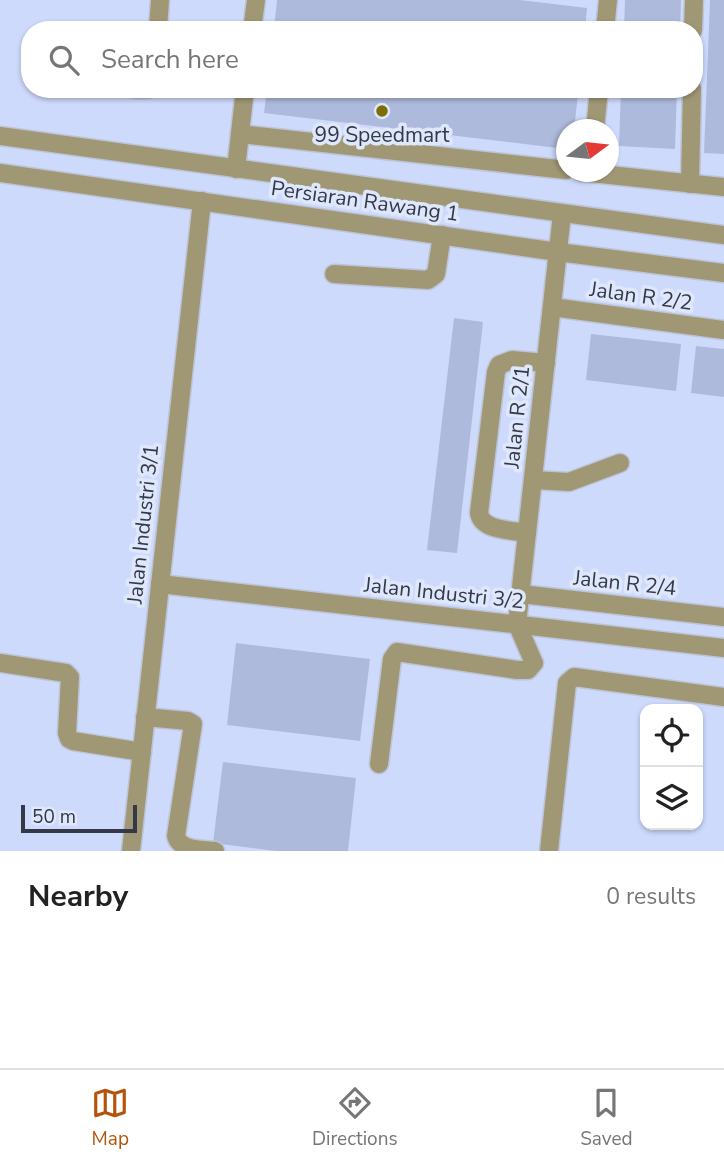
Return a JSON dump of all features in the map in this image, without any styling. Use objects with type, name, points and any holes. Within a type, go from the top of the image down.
[{"type":"street","points":[[159,21],[160,0]]},
{"type":"street","points":[[253,21],[256,0]]},
{"type":"street","points":[[606,21],[608,0]]},
{"type":"street","points":[[693,21],[694,0]]},
{"type":"street","points":[[236,169],[244,98]]},
{"type":"street","points":[[596,119],[598,98]]},
{"type":"street","points":[[690,184],[692,98]]},
{"type":"street","points":[[240,134],[556,169]]},
{"type":"street","name":"Persiaran Rawang 1","points":[[0,136],[724,234]]},
{"type":"street","name":"Persiaran Rawang 1","points":[[1,173],[724,273]]},
{"type":"street","points":[[619,176],[724,187]]},
{"type":"street","name":"Jalan Industri 3/1","points":[[131,851],[202,201]]},
{"type":"street","name":"Jalan R 2/1","points":[[517,624],[562,214]]},
{"type":"street","points":[[334,274],[428,280],[436,274],[442,235]]},
{"type":"street","name":"Jalan R 2/2","points":[[552,307],[724,330]]},
{"type":"street","points":[[527,533],[485,525],[480,519],[481,500],[499,365],[512,360],[546,363]]},
{"type":"street","points":[[533,480],[569,482],[620,463]]},
{"type":"street","name":"Jalan Industri 3/2","points":[[160,584],[724,648]]},
{"type":"street","name":"Jalan R 2/4","points":[[521,594],[724,617]]},
{"type":"street","points":[[379,764],[392,659],[397,652],[528,670],[534,663],[517,624]]},
{"type":"street","points":[[0,663],[66,673],[70,677],[69,739],[142,752]]},
{"type":"street","points":[[549,851],[567,683],[574,677],[724,697]]},
{"type":"street","points":[[145,717],[188,721],[193,724],[176,836],[182,848],[215,851]]},
{"type":"shaded area","points":[[0,0],[724,0],[724,851],[0,851]]},
{"type":"building","points":[[277,0],[520,0],[587,8],[586,21],[275,21]]},
{"type":"building","points":[[625,0],[681,0],[680,21],[624,21]]},
{"type":"building","points":[[710,0],[724,0],[724,154],[704,153]]},
{"type":"building","points":[[266,98],[578,98],[575,119],[556,119],[556,148],[264,113]]},
{"type":"building","points":[[621,98],[677,98],[675,149],[619,146]]},
{"type":"building","points":[[454,318],[483,322],[457,553],[427,550]]},
{"type":"building","points":[[591,334],[681,344],[676,391],[586,380]]},
{"type":"building","points":[[696,346],[724,349],[724,397],[691,393]]},
{"type":"building","points":[[236,643],[370,659],[360,741],[227,725]]},
{"type":"building","points":[[223,762],[356,778],[348,851],[276,851],[213,843]]},
{"type":"place","name":"99 Speedmart","points":[[382,111]]}]
